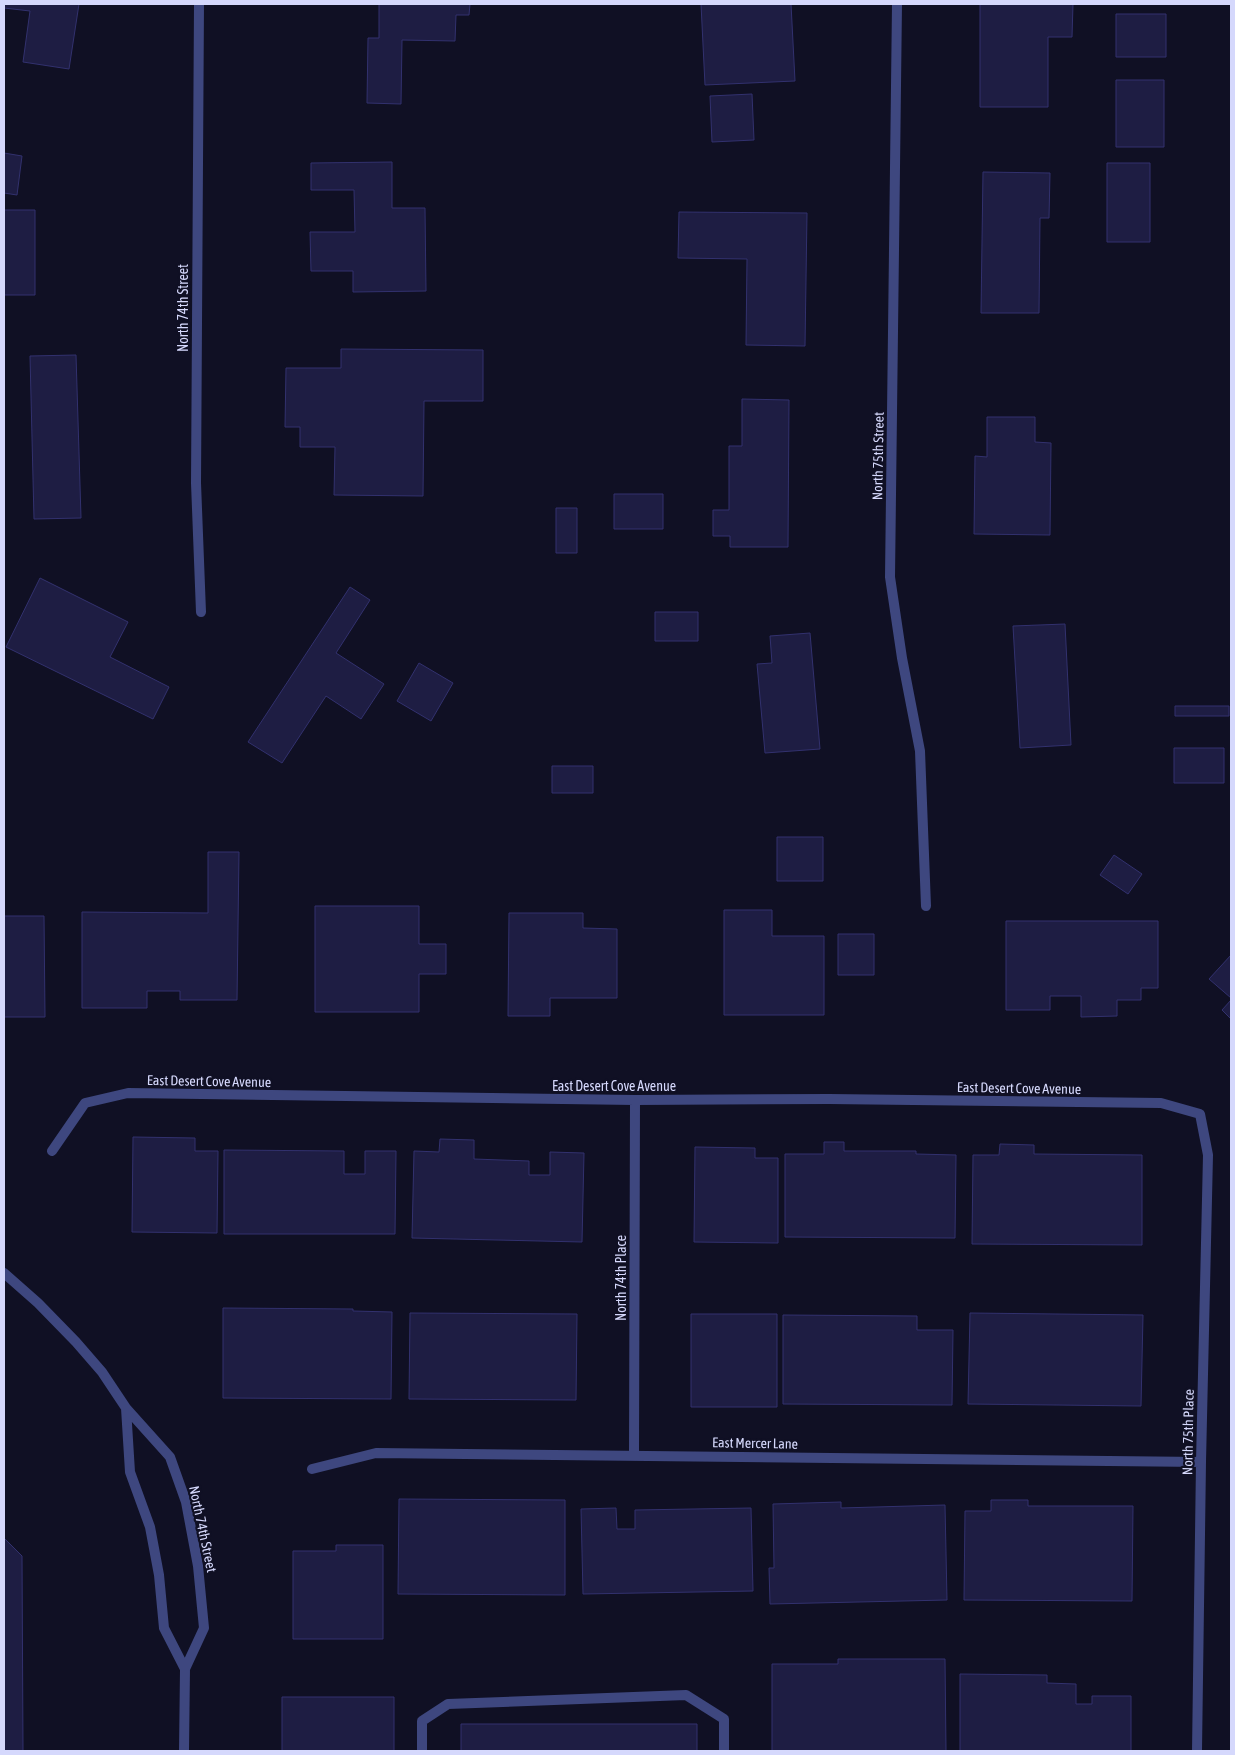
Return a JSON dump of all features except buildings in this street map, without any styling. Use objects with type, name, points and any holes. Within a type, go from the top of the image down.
[{"type":"street","name":"North 74th Street","points":[[199,4],[196,483],[201,612]]},
{"type":"street","name":"North 75th Street","points":[[897,4],[890,577],[902,658],[920,751],[926,906]]},
{"type":"street","name":"East Desert Cove Avenue","points":[[52,1152],[85,1103],[128,1093],[635,1100],[829,1099],[1162,1103],[1200,1114]]},
{"type":"street","name":"North 74th Place","points":[[634,1456],[635,1100]]},
{"type":"street","name":"North 75th Place","points":[[1197,1751],[1208,1155],[1200,1114]]},
{"type":"street","name":"North 74th Street","points":[[4,1273],[38,1303],[76,1342],[102,1372],[126,1408],[170,1457],[186,1502],[198,1566],[204,1628],[185,1669],[184,1751]]},
{"type":"street","name":"North 74th Street","points":[[126,1408],[130,1472],[150,1527],[159,1575],[164,1628],[185,1669]]},
{"type":"street","name":"East Mercer Lane","points":[[312,1469],[376,1453],[1201,1462]]},
{"type":"street","points":[[422,1751],[422,1721],[448,1704],[686,1695],[724,1719],[724,1751]]}]
